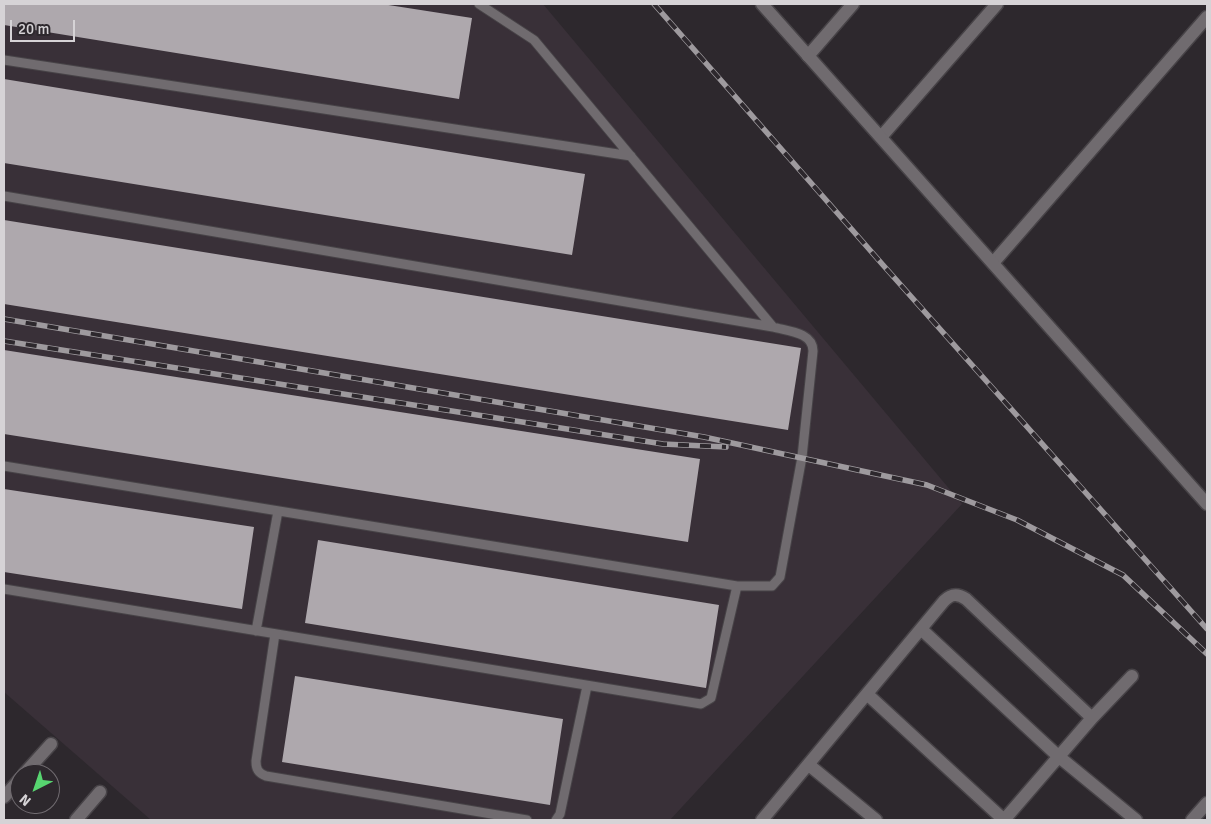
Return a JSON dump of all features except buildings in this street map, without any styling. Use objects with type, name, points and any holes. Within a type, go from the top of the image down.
[{"type":"street","points":[[762,4],[1207,504]]},
{"type":"street","points":[[808,56],[853,4]]},
{"type":"street","points":[[881,137],[997,4]]},
{"type":"street","points":[[993,263],[1207,17]]},
{"type":"street","points":[[762,820],[810,765],[948,597],[955,594],[960,595],[1092,718]]},
{"type":"street","points":[[922,629],[1058,756],[1136,820]]},
{"type":"street","points":[[867,694],[1004,820],[1058,756],[1132,676]]},
{"type":"street","points":[[33,764],[51,744]]},
{"type":"street","points":[[810,765],[876,820]]},
{"type":"street","points":[[76,820],[100,792]]},
{"type":"street","points":[[1192,820],[1207,804]]},
{"type":"lane","points":[[480,4],[534,40],[773,326]]},
{"type":"lane","points":[[4,60],[631,156]]},
{"type":"lane","points":[[4,196],[773,326],[804,336],[813,346],[802,457],[778,581],[772,586],[737,586],[4,466]]},
{"type":"lane","points":[[256,631],[278,511]]},
{"type":"lane","points":[[4,589],[696,704],[709,701],[737,586]]},
{"type":"lane","points":[[275,634],[256,761],[256,767],[261,774],[528,820]]},
{"type":"lane","points":[[556,820],[560,814],[586,686]]},
{"type":"shaded area","points":[[4,4],[543,4],[962,504],[670,820],[151,820],[4,692]]},
{"type":"railway","points":[[654,4],[1207,629]]},
{"type":"railway","points":[[4,319],[704,437],[927,485],[1017,520],[1123,575],[1207,654]]},
{"type":"railway","points":[[4,341],[663,444],[726,447]]}]
